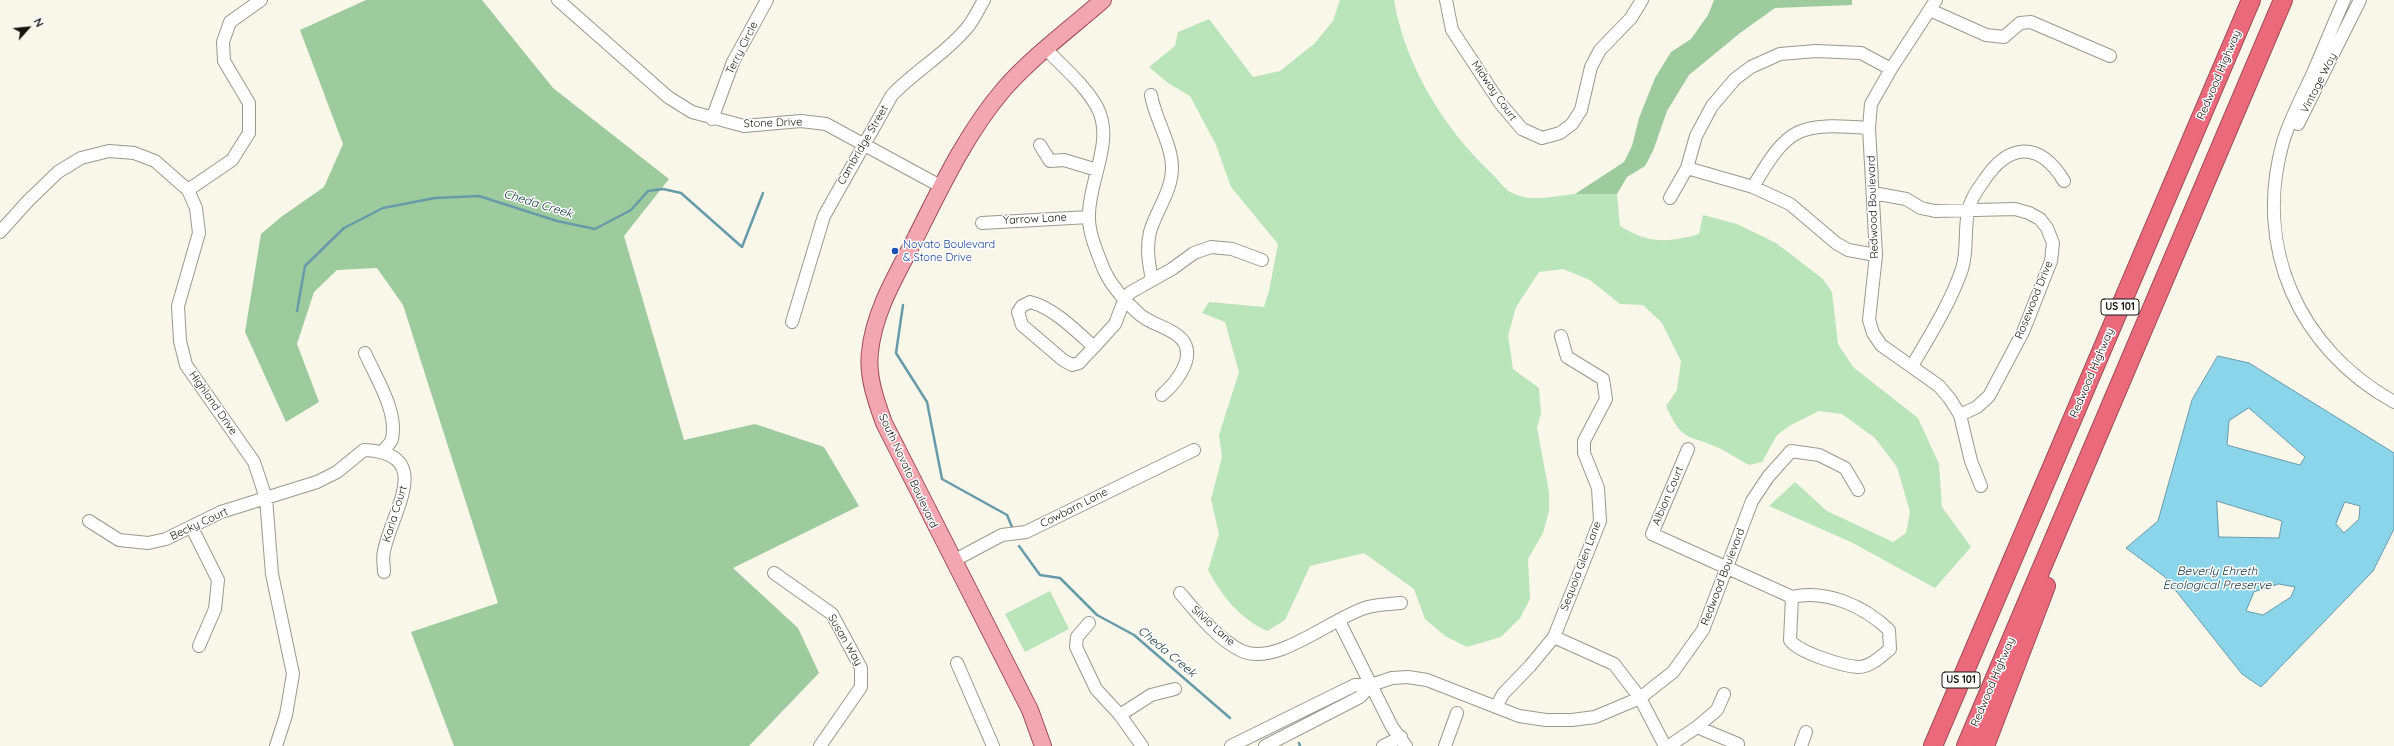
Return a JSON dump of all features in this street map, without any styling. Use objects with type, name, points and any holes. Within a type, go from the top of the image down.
[{"type":"highway","name":"Redwood Highway","points":[[1933,746],[2251,0]]},
{"type":"highway","name":"Redwood Highway","points":[[1966,746],[2283,0]]},
{"type":"highway","points":[[1985,746],[2023,651],[2111,404]]},
{"type":"main road","name":"South Novato Boulevard","points":[[1043,746],[1030,710],[884,423],[871,378],[870,353],[876,320],[888,290],[942,187],[981,120],[1004,90],[1046,49],[1104,0]]},
{"type":"main road","name":"South Novato Boulevard","points":[[1030,710],[1048,732],[1055,746]]},
{"type":"street","points":[[188,190],[232,160],[249,133],[249,103],[224,61],[223,42],[230,22],[261,0]]},
{"type":"street","name":"Stone Drive","points":[[558,0],[668,97],[692,112],[712,119],[744,126],[801,121],[826,124],[864,143],[942,187]]},
{"type":"street","name":"Terry Circle","points":[[712,119],[733,62],[767,0]]},
{"type":"street","name":"Cambridge Street","points":[[792,322],[824,216],[892,95],[906,80],[957,40],[975,17],[984,0]]},
{"type":"street","name":"Midway Court","points":[[1446,0],[1452,30],[1500,102],[1522,129],[1542,138],[1560,133],[1572,124],[1581,110],[1591,67],[1600,50],[1631,18],[1642,0]]},
{"type":"street","name":"Vintage Way","points":[[2344,0],[2284,141],[2278,167],[2274,202],[2276,237],[2283,270],[2297,305],[2318,338],[2342,365],[2366,385],[2394,402]]},
{"type":"street","name":"Vintage Way","points":[[2278,167],[2360,0]]},
{"type":"street","points":[[1933,5],[1986,34],[2004,37],[2020,23],[2031,22],[2110,56]]},
{"type":"street","name":"Redwood Boulevard","points":[[1933,5],[1891,69],[1871,104],[1869,128],[1876,255],[1870,303],[1870,326],[1881,345],[1939,386],[1960,415],[1970,461],[1981,486]]},
{"type":"street","points":[[1046,49],[1089,94],[1098,109],[1103,123],[1103,141],[1091,195],[1088,217],[1097,253],[1108,279],[1138,313],[1178,335],[1185,343],[1187,355],[1184,368],[1174,385],[1162,396]]},
{"type":"street","points":[[1670,198],[1687,168],[1696,136],[1712,106],[1736,79],[1765,60],[1780,54],[1816,51],[1861,53],[1891,69]]},
{"type":"street","points":[[1151,95],[1154,112],[1167,145],[1172,168],[1171,183],[1150,232],[1147,254],[1152,280]]},
{"type":"street","points":[[1753,187],[1770,159],[1782,144],[1808,128],[1825,125],[1869,128]]},
{"type":"street","points":[[1040,145],[1050,161],[1064,160],[1097,170]]},
{"type":"street","name":"Highland Drive","points":[[0,232],[28,201],[58,172],[81,158],[109,151],[134,153],[155,161],[188,190],[196,208],[199,233],[178,306],[180,341],[186,365],[254,462],[266,498],[272,574],[293,674],[286,715],[276,746]]},
{"type":"street","points":[[1912,366],[1948,304],[1962,268],[1966,251],[1968,212],[1973,196],[1994,165],[2007,155],[2022,151],[2034,153],[2055,166],[2064,181]]},
{"type":"street","points":[[1687,168],[1753,187],[1790,204],[1836,243],[1848,250],[1876,255]]},
{"type":"street","name":"Rosewood Drive","points":[[1873,193],[1906,199],[1921,208],[1935,211],[1968,212],[2015,209],[2029,212],[2040,219],[2047,228],[2053,243],[2051,261],[2024,332],[1988,396],[1977,407],[1960,415]]},
{"type":"street","name":"Yarrow Lane","points":[[982,223],[1088,217]]},
{"type":"street","points":[[1094,346],[1067,324],[1038,304],[1030,302],[1022,306],[1018,312],[1022,325],[1072,365],[1079,363],[1115,324],[1126,298],[1131,292],[1194,253],[1211,247],[1232,249],[1262,260]]},
{"type":"street","name":"Sequoia Glen Lane","points":[[1496,708],[1503,694],[1530,666],[1554,637],[1600,521],[1598,488],[1584,453],[1584,441],[1606,400],[1603,379],[1567,357],[1561,336]]},
{"type":"street","points":[[266,498],[317,482],[338,472],[364,450],[383,451],[392,441],[393,425],[386,400],[366,353]]},
{"type":"street","name":"Albion Court","points":[[1688,449],[1652,534],[1727,567]]},
{"type":"street","name":"Cowbarn Lane","points":[[953,561],[1002,535],[1026,532],[1194,450]]},
{"type":"street","name":"Karla Court","points":[[383,451],[395,456],[404,470],[406,484],[384,551],[384,572]]},
{"type":"street","name":"Redwood Boulevard","points":[[1231,746],[1355,685],[1371,685],[1392,678],[1408,677],[1427,680],[1519,716],[1546,720],[1572,720],[1595,717],[1640,698],[1673,672],[1703,630],[1752,501],[1768,476],[1791,451],[1819,455],[1845,468],[1858,490]]},
{"type":"street","name":"Becky Court","points":[[89,521],[119,540],[148,543],[166,539],[192,528],[221,512],[266,498]]},
{"type":"street","points":[[192,528],[218,580],[215,609],[199,646]]},
{"type":"street","points":[[1727,567],[1792,597],[1806,594],[1824,595],[1874,616],[1889,630],[1890,649],[1874,663],[1859,667],[1806,653],[1794,645],[1790,640],[1792,597]]},
{"type":"street","name":"Susan Way","points":[[774,573],[832,614],[861,668],[861,687],[820,746]]},
{"type":"street","name":"Silvio Lane","points":[[1180,593],[1227,641],[1243,651],[1256,654],[1278,650],[1368,607],[1402,602]]},
{"type":"street","points":[[1339,621],[1392,727],[1404,741],[1384,746]]},
{"type":"street","points":[[1089,623],[1078,637],[1076,646],[1096,689],[1120,715],[1142,746]]},
{"type":"street","points":[[1554,637],[1614,664],[1640,698],[1664,746]]},
{"type":"street","points":[[957,663],[993,746]]},
{"type":"street","name":"Redwood Boulevard","points":[[1265,746],[1360,697],[1371,685]]},
{"type":"street","points":[[1120,715],[1151,695],[1175,689]]},
{"type":"street","points":[[1669,746],[1697,727],[1717,710],[1724,694]]},
{"type":"street","points":[[1445,746],[1457,713]]},
{"type":"street","points":[[1697,727],[1738,744]]},
{"type":"street","points":[[1801,746],[1806,732]]},
{"type":"green space","points":[[366,0],[482,0],[553,88],[669,179],[624,236],[684,440],[755,424],[824,447],[859,506],[733,568],[798,628],[819,673],[749,746],[454,746],[411,632],[498,603],[403,305],[377,268],[337,270],[314,292],[297,344],[319,402],[286,422],[245,332],[261,234],[281,217],[324,187],[343,144],[300,30]]},
{"type":"green space","points":[[1340,0],[1394,0],[1399,24],[1407,48],[1428,94],[1457,135],[1473,154],[1503,186],[1512,193],[1528,198],[1580,194],[1617,194],[1620,226],[1630,232],[1649,239],[1668,240],[1699,234],[1703,215],[1737,224],[1776,243],[1823,279],[1832,292],[1838,344],[1853,367],[1918,418],[1939,464],[1942,507],[1971,547],[1935,588],[1851,542],[1769,506],[1795,482],[1827,511],[1893,542],[1906,533],[1910,512],[1897,467],[1875,438],[1842,414],[1819,411],[1789,426],[1777,435],[1762,462],[1749,465],[1719,448],[1686,435],[1677,426],[1666,406],[1677,390],[1681,361],[1662,323],[1643,305],[1620,304],[1590,280],[1563,269],[1539,272],[1516,307],[1508,336],[1513,369],[1539,388],[1541,413],[1537,428],[1549,492],[1549,511],[1543,533],[1528,559],[1530,599],[1520,618],[1501,637],[1467,647],[1445,636],[1425,619],[1414,589],[1364,553],[1310,566],[1285,620],[1267,631],[1240,613],[1219,589],[1208,570],[1219,534],[1211,499],[1222,457],[1219,435],[1239,372],[1225,322],[1202,313],[1209,302],[1264,307],[1269,291],[1278,244],[1231,187],[1216,145],[1190,96],[1168,83],[1149,67],[1175,46],[1178,32],[1209,19],[1253,77],[1280,71],[1314,44],[1333,21]]},
{"type":"green space","points":[[1714,0],[1852,0],[1852,5],[1775,8],[1740,33],[1689,75],[1667,111],[1653,151],[1645,166],[1627,177],[1617,194],[1575,194],[1624,162],[1632,146],[1639,118],[1655,78],[1671,52],[1691,39],[1708,15]]},
{"type":"green space","points":[[1050,591],[1069,629],[1025,652],[1005,614]]},
{"type":"water","name":"Beverly Ehreth Ecological Preserve","points":[[2218,356],[2249,363],[2394,453],[2394,529],[2373,571],[2261,687],[2242,674],[2165,577],[2126,548],[2158,521],[2192,400]],"holes":[[[2249,408],[2305,457],[2300,465],[2227,445],[2229,421]],[[2217,501],[2282,521],[2279,538],[2219,537]],[[2345,502],[2360,506],[2359,519],[2344,533],[2336,524]],[[2279,584],[2295,587],[2291,597],[2263,615],[2246,611],[2254,592]]]},
{"type":"waterway","name":"Cheda Creek","points":[[297,311],[305,266],[344,228],[383,208],[435,198],[479,196],[557,221],[595,229],[631,210],[648,191],[663,189],[681,193],[742,247],[763,193]]},
{"type":"waterway","name":"Cheda Creek","points":[[903,305],[896,353],[927,402],[942,479],[1007,515],[1012,527]]},
{"type":"waterway","name":"Cheda Creek","points":[[1019,546],[1040,575],[1060,578],[1097,615],[1134,635],[1230,718]]},
{"type":"place","name":"Novato Boulevard & Stone Drive","points":[[895,251]]}]
